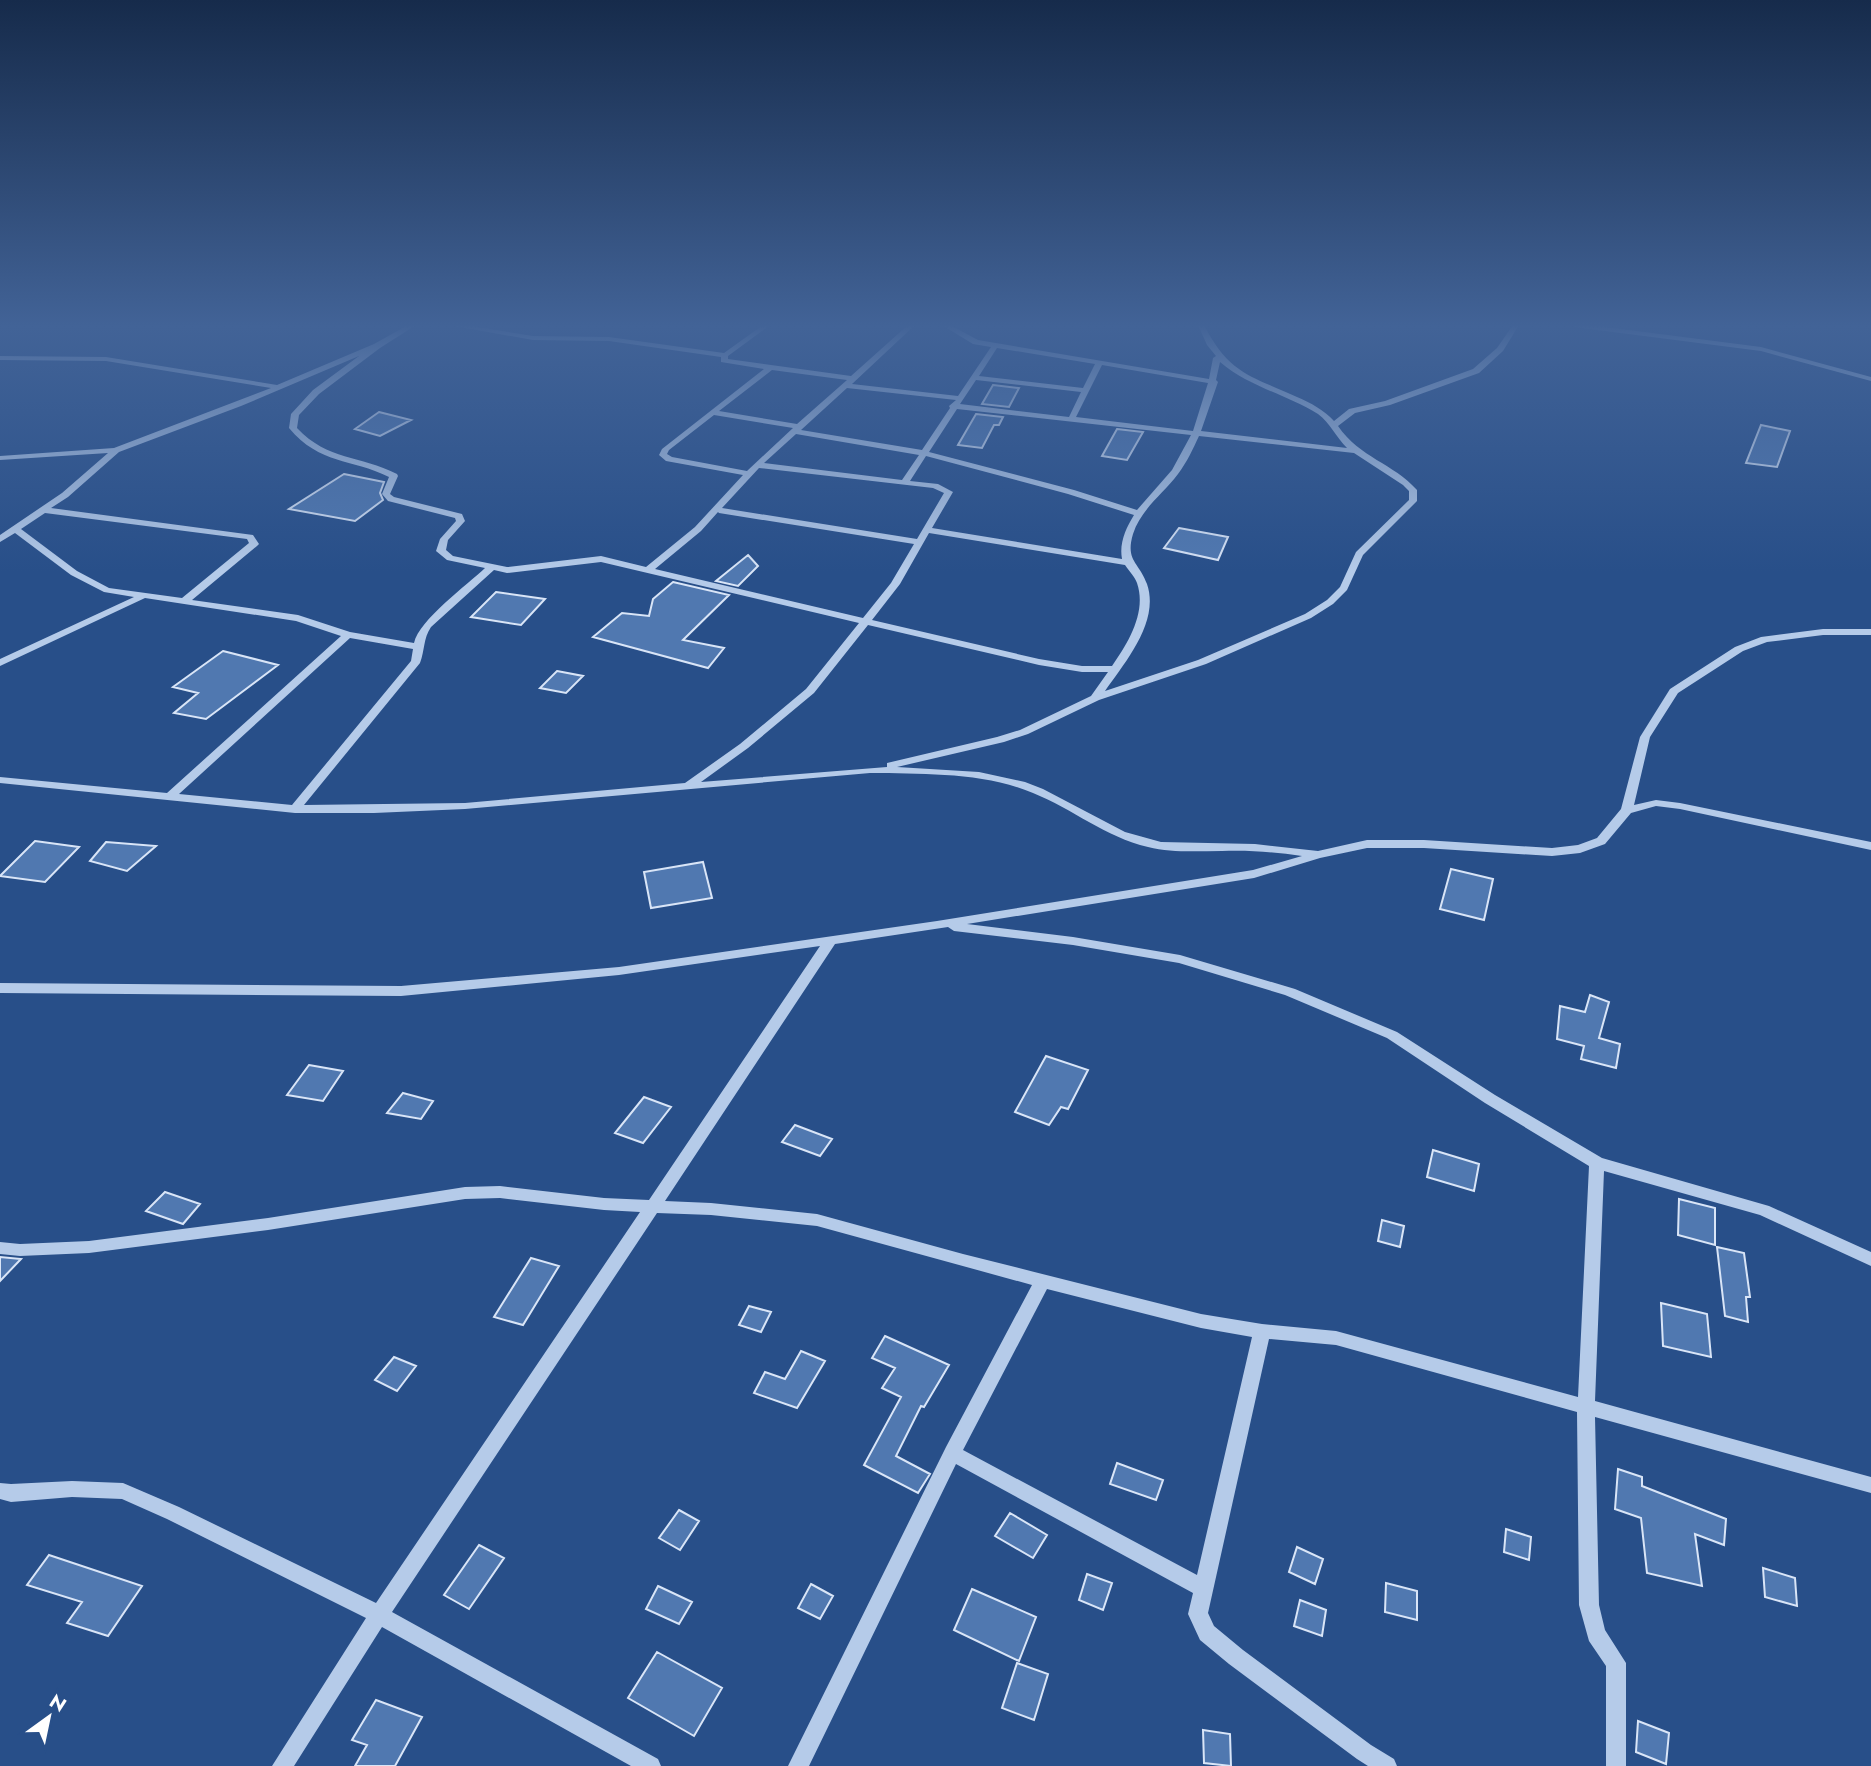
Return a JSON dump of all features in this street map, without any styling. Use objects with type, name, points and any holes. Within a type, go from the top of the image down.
[{"type":"street","points":[[0,458],[116,450],[229,407]]},
{"type":"street","points":[[301,407],[295,414],[293,428],[300,438],[324,455],[394,476],[386,494],[391,499],[459,516],[461,522],[444,540],[441,551],[450,558],[491,568],[522,570],[601,559],[867,619],[1039,662],[1082,669],[1114,669]]},
{"type":"street","points":[[722,407],[666,449],[663,455],[669,459],[750,474]]},
{"type":"street","points":[[649,569],[719,510],[757,466],[820,407]]},
{"type":"street","points":[[905,482],[953,407]]},
{"type":"street","points":[[957,407],[1356,451]]},
{"type":"street","points":[[1072,418],[1077,407]]},
{"type":"street","points":[[1095,698],[1146,613],[1142,584],[1126,562],[1127,538],[1137,513],[1176,471],[1206,407]]},
{"type":"street","points":[[870,770],[1024,732],[1095,698],[1202,662],[1308,616],[1330,602],[1344,587],[1359,554],[1413,501],[1413,490],[1402,477],[1356,451],[1340,437],[1336,424],[1310,407]]},
{"type":"street","points":[[1336,424],[1352,411],[1368,407]]},
{"type":"street","points":[[715,413],[923,453],[1071,492],[1137,513]]},
{"type":"street","points":[[0,540],[43,510],[116,450]]},
{"type":"street","points":[[687,786],[744,746],[810,691],[895,584],[949,492],[935,485],[757,466]]},
{"type":"street","points":[[43,510],[250,537],[254,544],[183,602]]},
{"type":"street","points":[[719,510],[919,542]]},
{"type":"street","points":[[15,530],[74,573],[107,590],[298,618],[348,635],[420,647]]},
{"type":"street","points":[[927,530],[1126,562]]},
{"type":"street","points":[[295,809],[416,661],[421,635],[428,625],[491,568]]},
{"type":"street","points":[[0,663],[141,597]]},
{"type":"street","points":[[0,988],[401,991],[619,971],[937,925],[1254,874],[1367,844],[1424,844],[1552,852],[1580,849],[1601,841],[1627,810],[1645,737],[1661,708],[1682,686],[1740,649],[1765,639],[1823,632],[1871,632]]},
{"type":"street","points":[[170,796],[348,635]]},
{"type":"street","points":[[0,780],[295,809],[465,806],[870,770],[938,772],[985,778],[1036,790],[1119,833],[1148,844],[1179,848],[1276,848],[1318,855]]},
{"type":"street","points":[[1627,810],[1656,803],[1680,806],[1871,846]]},
{"type":"street","points":[[937,925],[1073,941],[1180,959],[1290,992],[1392,1035],[1490,1099],[1597,1163],[1764,1210],[1871,1259]]},
{"type":"street","points":[[282,1766],[379,1615],[831,940]]},
{"type":"street","points":[[1597,1163],[1586,1406],[1589,1605],[1596,1634],[1616,1663],[1616,1766]]},
{"type":"street","points":[[0,1248],[20,1250],[103,1245],[268,1224],[465,1193],[511,1193],[604,1204],[711,1209],[817,1220],[962,1261],[1201,1321],[1262,1331],[1336,1338],[1871,1485]]},
{"type":"street","points":[[798,1766],[952,1453],[1043,1280]]},
{"type":"street","points":[[1262,1331],[1198,1614],[1207,1633],[1363,1759],[1387,1766]]},
{"type":"street","points":[[952,1453],[1204,1589]]},
{"type":"street","points":[[0,1491],[123,1491],[379,1615],[651,1766]]},
{"type":"building","points":[[379,412],[411,420],[380,436],[355,429]]},
{"type":"building","points":[[976,414],[1003,417],[999,425],[994,425],[982,448],[958,445]]},
{"type":"building","points":[[1761,425],[1790,431],[1777,467],[1746,463]]},
{"type":"building","points":[[1117,429],[1143,432],[1127,460],[1102,456]]},
{"type":"building","points":[[344,474],[384,482],[380,493],[383,500],[355,521],[289,509]]},
{"type":"building","points":[[1179,528],[1228,537],[1218,560],[1164,548]]},
{"type":"building","points":[[748,555],[758,566],[738,586],[716,581]]},
{"type":"building","points":[[673,582],[729,595],[683,640],[724,648],[708,668],[593,637],[622,613],[649,616],[653,599]]},
{"type":"building","points":[[496,592],[545,599],[521,625],[471,617]]},
{"type":"building","points":[[223,651],[278,665],[206,719],[174,713],[198,693],[173,687]]},
{"type":"building","points":[[557,671],[583,676],[566,693],[540,688]]},
{"type":"building","points":[[35,841],[79,847],[45,882],[0,876]]},
{"type":"building","points":[[106,842],[156,846],[127,871],[90,861]]},
{"type":"building","points":[[703,862],[712,898],[651,908],[644,872]]},
{"type":"building","points":[[1451,869],[1493,879],[1484,920],[1440,909]]},
{"type":"building","points":[[1590,995],[1609,1002],[1599,1038],[1620,1044],[1616,1068],[1581,1059],[1584,1046],[1557,1039],[1560,1006],[1585,1012]]},
{"type":"building","points":[[1046,1056],[1088,1070],[1068,1109],[1061,1107],[1049,1125],[1015,1112]]},
{"type":"building","points":[[309,1065],[343,1071],[323,1101],[287,1095]]},
{"type":"building","points":[[403,1093],[433,1101],[421,1119],[387,1113]]},
{"type":"building","points":[[644,1097],[671,1107],[643,1143],[615,1133]]},
{"type":"building","points":[[795,1125],[832,1139],[820,1156],[782,1142]]},
{"type":"building","points":[[1433,1150],[1479,1164],[1474,1191],[1427,1177]]},
{"type":"building","points":[[165,1192],[200,1204],[183,1224],[146,1211]]},
{"type":"building","points":[[1679,1199],[1715,1208],[1715,1245],[1678,1235]]},
{"type":"building","points":[[1382,1220],[1404,1226],[1400,1247],[1378,1241]]},
{"type":"building","points":[[1717,1247],[1744,1253],[1750,1297],[1746,1297],[1748,1322],[1725,1316]]},
{"type":"building","points":[[0,1257],[21,1259],[0,1281]]},
{"type":"building","points":[[531,1258],[559,1266],[523,1325],[494,1317]]},
{"type":"building","points":[[1661,1303],[1707,1314],[1711,1357],[1663,1346]]},
{"type":"building","points":[[749,1306],[771,1312],[761,1332],[739,1325]]},
{"type":"building","points":[[885,1336],[949,1365],[924,1407],[921,1406],[896,1456],[930,1474],[918,1493],[864,1465],[901,1397],[882,1388],[895,1368],[872,1358]]},
{"type":"building","points":[[801,1351],[825,1361],[797,1408],[754,1393],[765,1372],[785,1379]]},
{"type":"building","points":[[394,1357],[416,1366],[397,1391],[375,1380]]},
{"type":"building","points":[[1117,1463],[1163,1480],[1156,1500],[1110,1484]]},
{"type":"building","points":[[1618,1469],[1642,1477],[1642,1486],[1726,1519],[1724,1545],[1695,1534],[1702,1586],[1647,1573],[1641,1518],[1615,1509]]},
{"type":"building","points":[[679,1510],[699,1521],[680,1550],[659,1538]]},
{"type":"building","points":[[1010,1513],[1047,1535],[1033,1558],[995,1536]]},
{"type":"building","points":[[1506,1529],[1531,1537],[1529,1560],[1504,1552]]},
{"type":"building","points":[[479,1545],[504,1558],[469,1609],[444,1595]]},
{"type":"building","points":[[1297,1547],[1323,1559],[1315,1584],[1289,1572]]},
{"type":"building","points":[[49,1555],[142,1586],[108,1636],[67,1623],[82,1602],[27,1585]]},
{"type":"building","points":[[1763,1568],[1795,1578],[1797,1606],[1765,1597]]},
{"type":"building","points":[[1087,1574],[1112,1583],[1103,1610],[1079,1600]]},
{"type":"building","points":[[1386,1583],[1417,1591],[1417,1620],[1385,1612]]},
{"type":"building","points":[[811,1584],[833,1596],[820,1619],[798,1608]]},
{"type":"building","points":[[658,1586],[692,1602],[679,1624],[646,1609]]},
{"type":"building","points":[[972,1589],[1036,1617],[1019,1661],[954,1630]]},
{"type":"building","points":[[1300,1600],[1326,1610],[1322,1636],[1294,1626]]},
{"type":"building","points":[[657,1652],[722,1688],[694,1736],[628,1698]]},
{"type":"building","points":[[1017,1663],[1048,1674],[1034,1720],[1002,1708]]},
{"type":"building","points":[[376,1700],[422,1717],[395,1766],[355,1766],[367,1745],[352,1740]]},
{"type":"building","points":[[1638,1721],[1669,1733],[1666,1764],[1636,1752]]},
{"type":"building","points":[[1203,1730],[1230,1734],[1231,1766],[1204,1763]]}]
